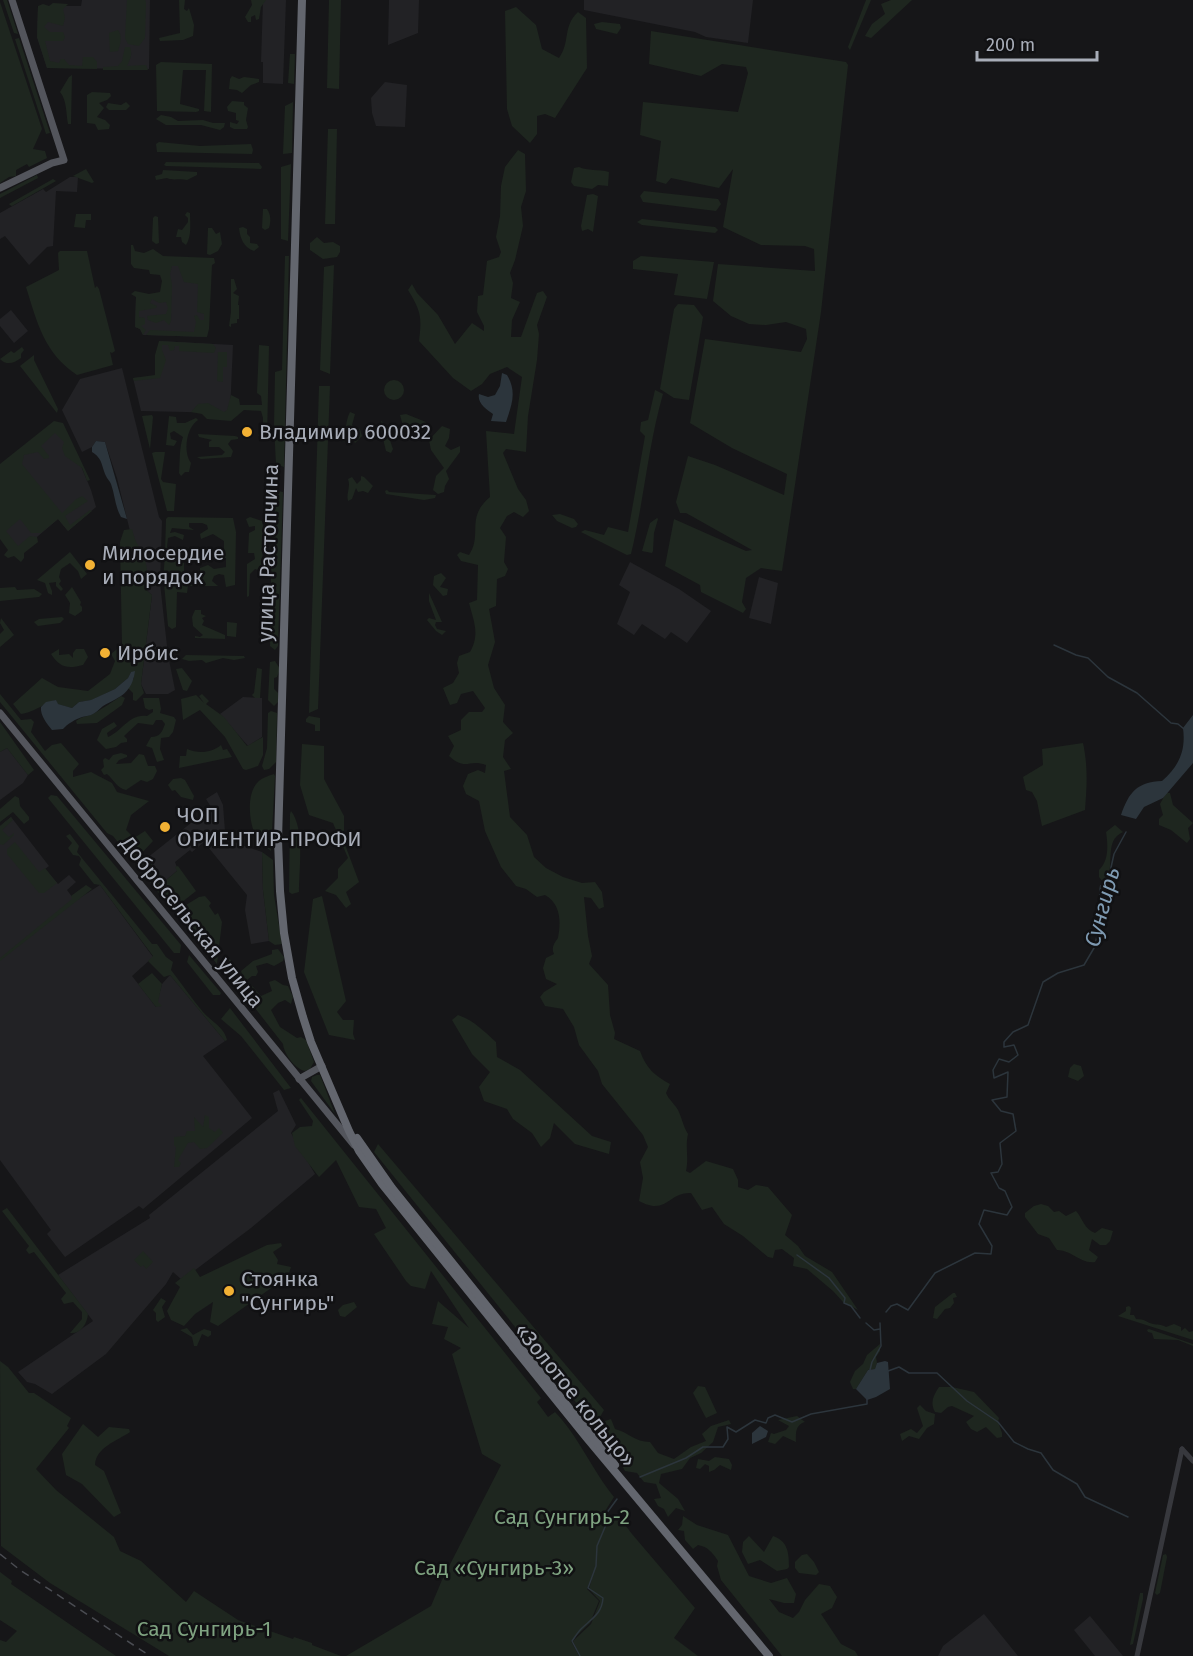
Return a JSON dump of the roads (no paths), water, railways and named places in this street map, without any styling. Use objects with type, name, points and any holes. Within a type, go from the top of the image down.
[{"type":"highway","name":"улица Растопчина","points":[[302,0],[278,870],[292,978],[311,1042],[359,1151]]},
{"type":"highway","name":"улица Растопчина","points":[[307,0],[282,840],[285,907],[293,957],[302,998],[322,1066]]},
{"type":"highway","name":"улица Растопчина","points":[[339,1108],[374,1164],[410,1211]]},
{"type":"highway","name":"«Золотое кольцо»","points":[[359,1151],[384,1187],[556,1401],[769,1656]]},
{"type":"highway","name":"«Золотое кольцо»","points":[[410,1211],[590,1434],[776,1656]]},
{"type":"main road","points":[[0,188],[45,166],[64,160],[12,0]]},
{"type":"main road","name":"Добросельская улица","points":[[0,713],[359,1151]]},
{"type":"main road","points":[[299,1079],[322,1066]]},
{"type":"main road","points":[[328,1114],[335,1115],[339,1108]]},
{"type":"street","points":[[1137,1656],[1182,1449],[1193,1461]]},
{"type":"water","points":[[502,373],[507,375],[512,387],[512,404],[506,422],[491,421],[493,414],[481,403],[479,394],[488,397],[495,395],[500,386]]},
{"type":"water","points":[[96,441],[105,442],[127,519],[121,517],[111,483],[106,477],[100,460],[92,452]]},
{"type":"water","points":[[135,671],[128,689],[93,714],[77,719],[63,729],[52,730],[44,719],[41,707],[46,702],[56,700],[58,704],[72,708],[79,702],[91,700],[115,689],[128,678],[131,672]]},
{"type":"water","points":[[1193,715],[1193,763],[1163,798],[1144,807],[1136,819],[1121,815],[1127,800],[1135,790],[1146,784],[1162,781],[1173,770],[1182,751],[1183,728]]},
{"type":"water","points":[[1100,885],[1105,887],[1108,896],[1104,917],[1099,901]]},
{"type":"water","points":[[888,1362],[890,1389],[867,1400],[856,1389],[868,1370],[875,1369],[877,1363]]},
{"type":"water","points":[[760,1426],[768,1431],[766,1437],[752,1444],[752,1433]]},
{"type":"waterway","points":[[1054,645],[1088,658],[1108,677],[1137,693],[1171,723],[1178,724],[1184,729]]},
{"type":"waterway","name":"Сунгирь","points":[[1106,890],[1114,854],[1126,832]]},
{"type":"waterway","name":"Сунгирь","points":[[886,1312],[891,1306],[897,1304],[908,1310],[935,1273],[975,1253],[991,1254],[992,1246],[979,1224],[984,1210],[1007,1215],[1012,1207],[1005,1191],[999,1188],[991,1173],[998,1172],[1002,1164],[1000,1143],[1016,1131],[1013,1114],[1001,1111],[992,1100],[1007,1097],[1008,1072],[994,1078],[993,1070],[999,1059],[1009,1062],[1018,1055],[1014,1045],[1004,1047],[1004,1042],[1013,1032],[1028,1025],[1043,982],[1058,973],[1084,965],[1094,948],[1103,913]]},
{"type":"waterway","points":[[797,1255],[829,1278],[845,1298],[844,1303],[851,1306],[860,1318]]},
{"type":"waterway","points":[[866,1323],[874,1330],[880,1329]]},
{"type":"waterway","name":"Сунгирь","points":[[870,1370],[881,1346],[880,1323]]},
{"type":"waterway","points":[[888,1371],[899,1367],[909,1373],[937,1373],[967,1401],[998,1422],[1014,1442],[1041,1453],[1053,1470],[1077,1484],[1085,1497],[1128,1517]]},
{"type":"waterway","name":"Сунгирь","points":[[640,1477],[686,1458],[703,1447],[723,1447],[728,1439],[727,1427],[736,1432],[755,1420],[766,1423],[768,1418],[775,1415],[792,1422],[811,1414],[867,1404],[867,1398]]},
{"type":"waterway","name":"Сунгирь","points":[[580,1656],[572,1641],[598,1612],[602,1604],[603,1598],[588,1588],[596,1566],[597,1546],[608,1520],[606,1514],[617,1499]]},
{"type":"railway","points":[[0,1554],[20,1570],[150,1656]]},
{"type":"place","name":"Владимир 600032","points":[[247,432]]},
{"type":"place","name":"Милосердие и порядок","points":[[90,565]]},
{"type":"place","name":"Ирбис","points":[[105,653]]},
{"type":"place","name":"ЧОП ОРИЕНТИР-ПРОФИ","points":[[165,827]]},
{"type":"place","name":"Стоянка \"Сунгирь\"","points":[[229,1291]]},
{"type":"park label","name":"Сад Сунгирь-2","points":[[562,1517]]},
{"type":"park label","name":"Сад «Сунгирь-3»","points":[[494,1568]]},
{"type":"park label","name":"Сад Сунгирь-1","points":[[204,1629]]}]
